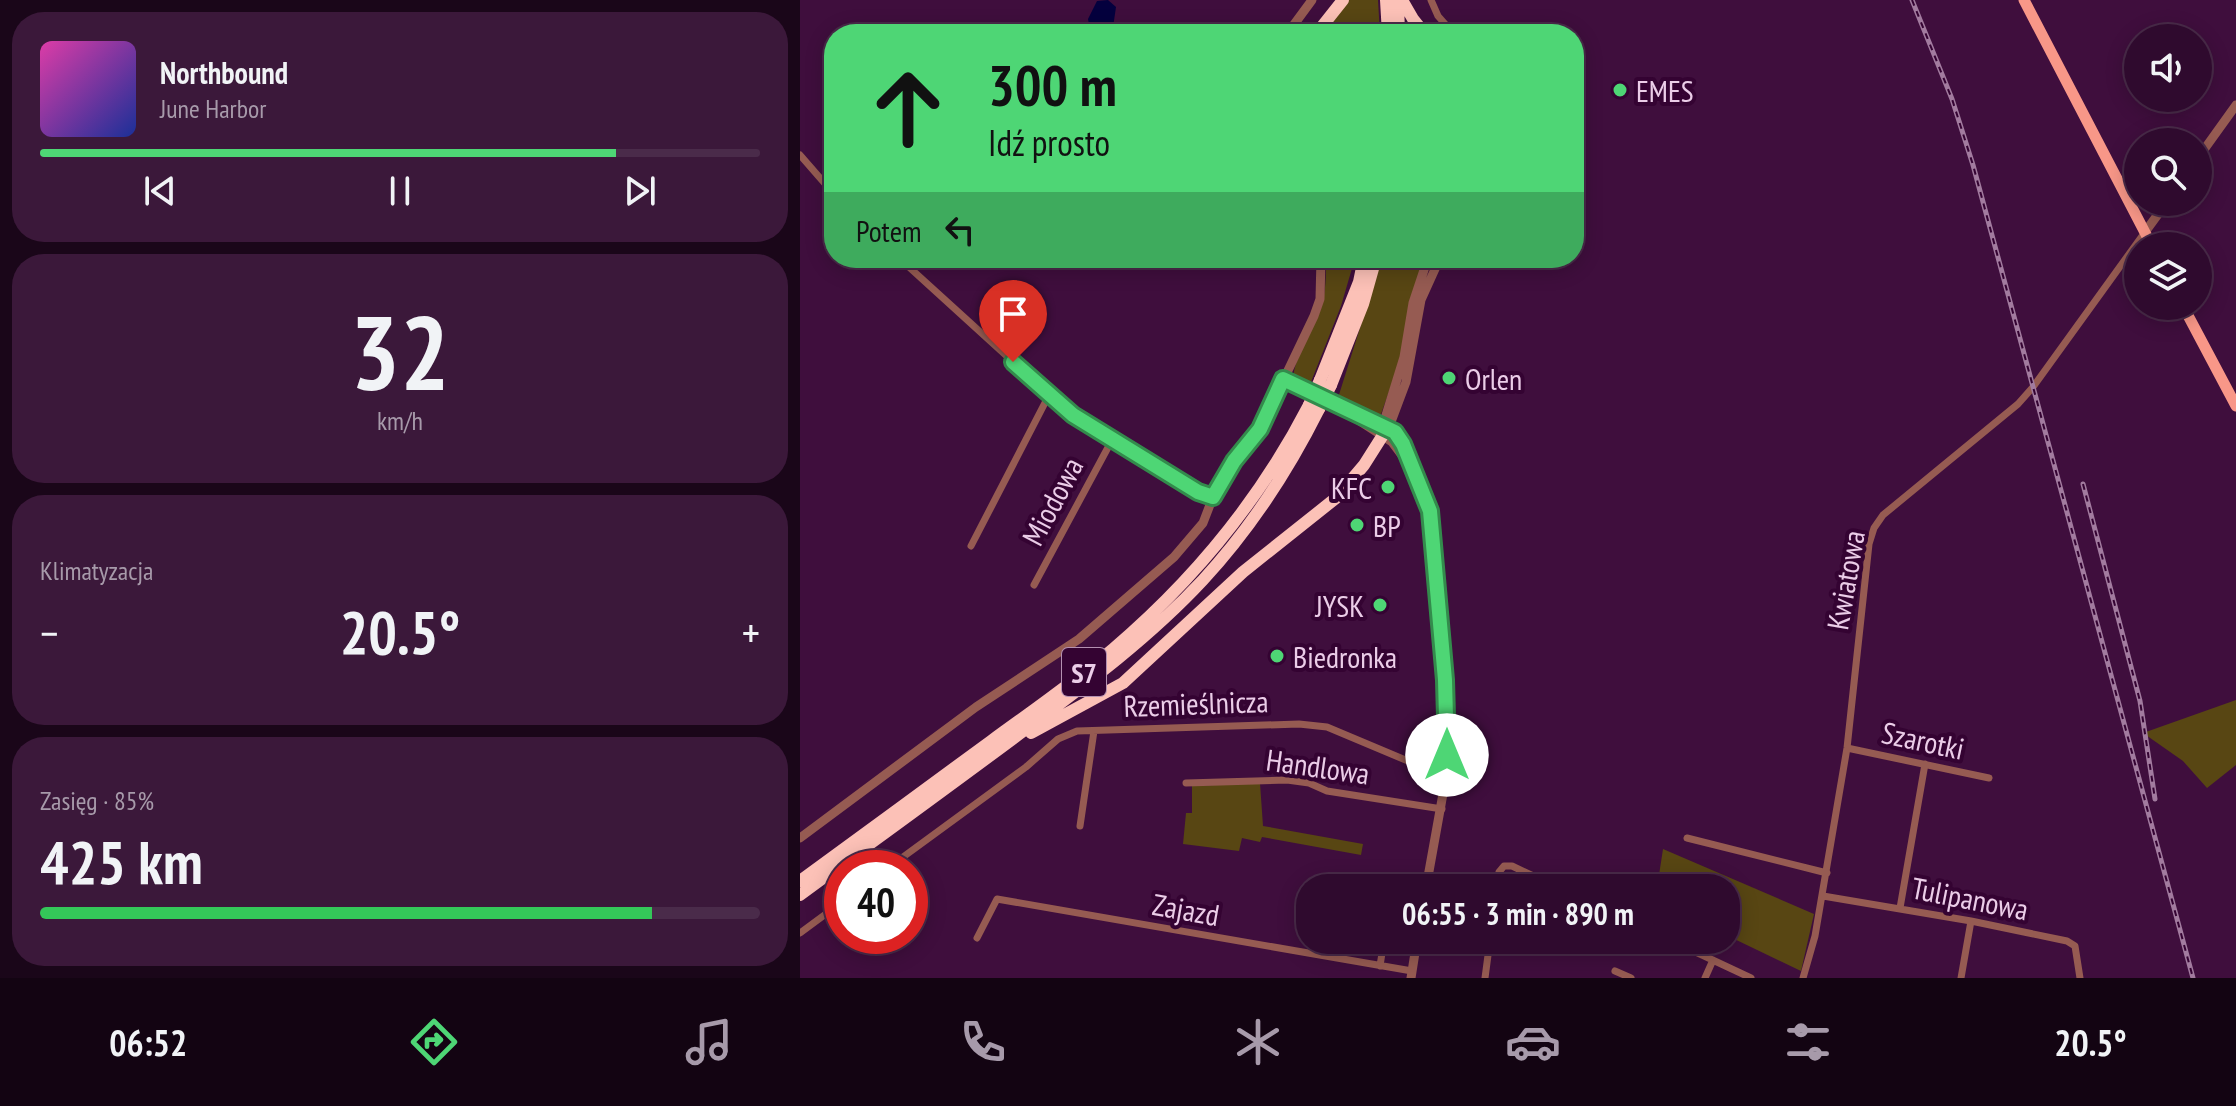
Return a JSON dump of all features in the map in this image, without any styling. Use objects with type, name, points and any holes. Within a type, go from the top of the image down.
[{"type":"highway","points":[[1324,24],[1343,0]]},
{"type":"highway","points":[[1386,0],[1387,24]]},
{"type":"highway","points":[[1399,24],[1400,0]]},
{"type":"highway","points":[[1400,0],[1417,24]]},
{"type":"highway","name":"S7","points":[[1326,383],[1362,268]]},
{"type":"highway","name":"S7","points":[[800,895],[1117,660],[1149,634],[1203,580],[1257,514],[1303,442],[1314,407],[1363,304],[1373,268]]},
{"type":"highway","name":"S7","points":[[800,881],[1070,682],[1142,623],[1194,572],[1248,507],[1314,407]]},
{"type":"highway","points":[[993,754],[1123,683],[1243,572],[1336,498],[1364,465],[1385,429]]},
{"type":"main road","points":[[2024,0],[2145,232]]},
{"type":"main road","points":[[2190,320],[2236,406]]},
{"type":"street","points":[[1294,24],[1312,0]]},
{"type":"street","points":[[1431,0],[1445,24]]},
{"type":"street","points":[[2212,138],[2236,105]]},
{"type":"street","points":[[800,155],[824,183]]},
{"type":"street","name":"Kwiatowa","points":[[2145,232],[2157,216]]},
{"type":"street","name":"Kwiatowa","points":[[1803,978],[1823,896],[1847,748],[1869,544],[1874,528],[1883,515],[2025,396],[2124,261]]},
{"type":"street","points":[[910,268],[1073,415],[1198,492],[1213,497]]},
{"type":"street","points":[[800,838],[976,707],[1079,639],[1174,557],[1203,523],[1213,497],[1234,461],[1260,429],[1314,316],[1321,290],[1321,268]]},
{"type":"street","points":[[1385,429],[1413,303],[1425,268]]},
{"type":"street","points":[[1385,429],[1406,382],[1421,300],[1435,268]]},
{"type":"street","points":[[1283,379],[1385,429],[1415,474],[1430,511],[1445,680],[1446,777],[1429,874]]},
{"type":"street","points":[[971,546],[1049,395]]},
{"type":"street","name":"Miodowa","points":[[1034,585],[1112,440]]},
{"type":"street","name":"Rzemieślnicza","points":[[913,850],[1026,767],[1058,739],[1077,731],[1299,724],[1327,727],[1446,777]]},
{"type":"street","points":[[1080,826],[1094,731]]},
{"type":"street","name":"Szarotki","points":[[1847,748],[1989,778]]},
{"type":"street","points":[[1900,908],[1925,764]]},
{"type":"street","name":"Handlowa","points":[[1186,783],[1287,780],[1309,783],[1327,791],[1442,809]]},
{"type":"street","points":[[1687,838],[1827,873]]},
{"type":"street","points":[[1499,874],[1504,866],[1512,866],[1529,874]]},
{"type":"street","name":"Tulipanowa","points":[[1823,896],[2067,941],[2075,946],[2080,978]]},
{"type":"street","name":"Zajazd","points":[[977,938],[997,899],[1380,966],[1413,976]]},
{"type":"street","points":[[800,933],[824,915]]},
{"type":"street","points":[[1961,978],[1971,921]]},
{"type":"street","points":[[1380,966],[1382,954]]},
{"type":"street","points":[[1413,976],[1415,954]]},
{"type":"street","points":[[1485,978],[1488,954]]},
{"type":"street","points":[[1700,954],[1751,978]]},
{"type":"street","points":[[1705,978],[1713,960]]},
{"type":"street","points":[[1615,971],[1631,978]]},
{"type":"shaded area","points":[[1108,0],[1116,7],[1113,24],[1089,24],[1088,19],[1097,1]]},
{"type":"shaded area","points":[[1349,0],[1378,0],[1379,24],[1329,24]]},
{"type":"shaded area","points":[[1326,268],[1352,268],[1341,306],[1309,387],[1294,378],[1294,371],[1323,302]]},
{"type":"shaded area","points":[[1379,268],[1423,268],[1401,358],[1381,414],[1371,417],[1337,401]]},
{"type":"shaded area","points":[[2236,700],[2236,765],[2207,788],[2183,761],[2143,733]]},
{"type":"shaded area","points":[[1260,783],[1263,826],[1363,844],[1361,855],[1262,837],[1260,842],[1242,838],[1239,851],[1183,844],[1186,813],[1192,813],[1192,786]]},
{"type":"shaded area","points":[[1663,849],[1721,874],[1659,874]]},
{"type":"shaded area","points":[[1740,882],[1814,914],[1801,971],[1740,942]]},
{"type":"railway","points":[[1912,0],[1952,99],[1973,165],[2193,978]]},
{"type":"railway","points":[[2083,484],[2140,701],[2155,799]]},
{"type":"place","name":"EMES","points":[[1620,90]]},
{"type":"place","name":"Orlen","points":[[1449,378]]},
{"type":"place","name":"KFC","points":[[1388,487]]},
{"type":"place","name":"BP","points":[[1357,525]]},
{"type":"place","name":"JYSK","points":[[1380,605]]},
{"type":"place","name":"Biedronka","points":[[1277,656]]},
{"type":"route","points":[[1013,362],[1086,424],[1198,492],[1213,497],[1234,461],[1260,429],[1283,379],[1395,432],[1403,444],[1430,511],[1445,680],[1447,755]]}]
